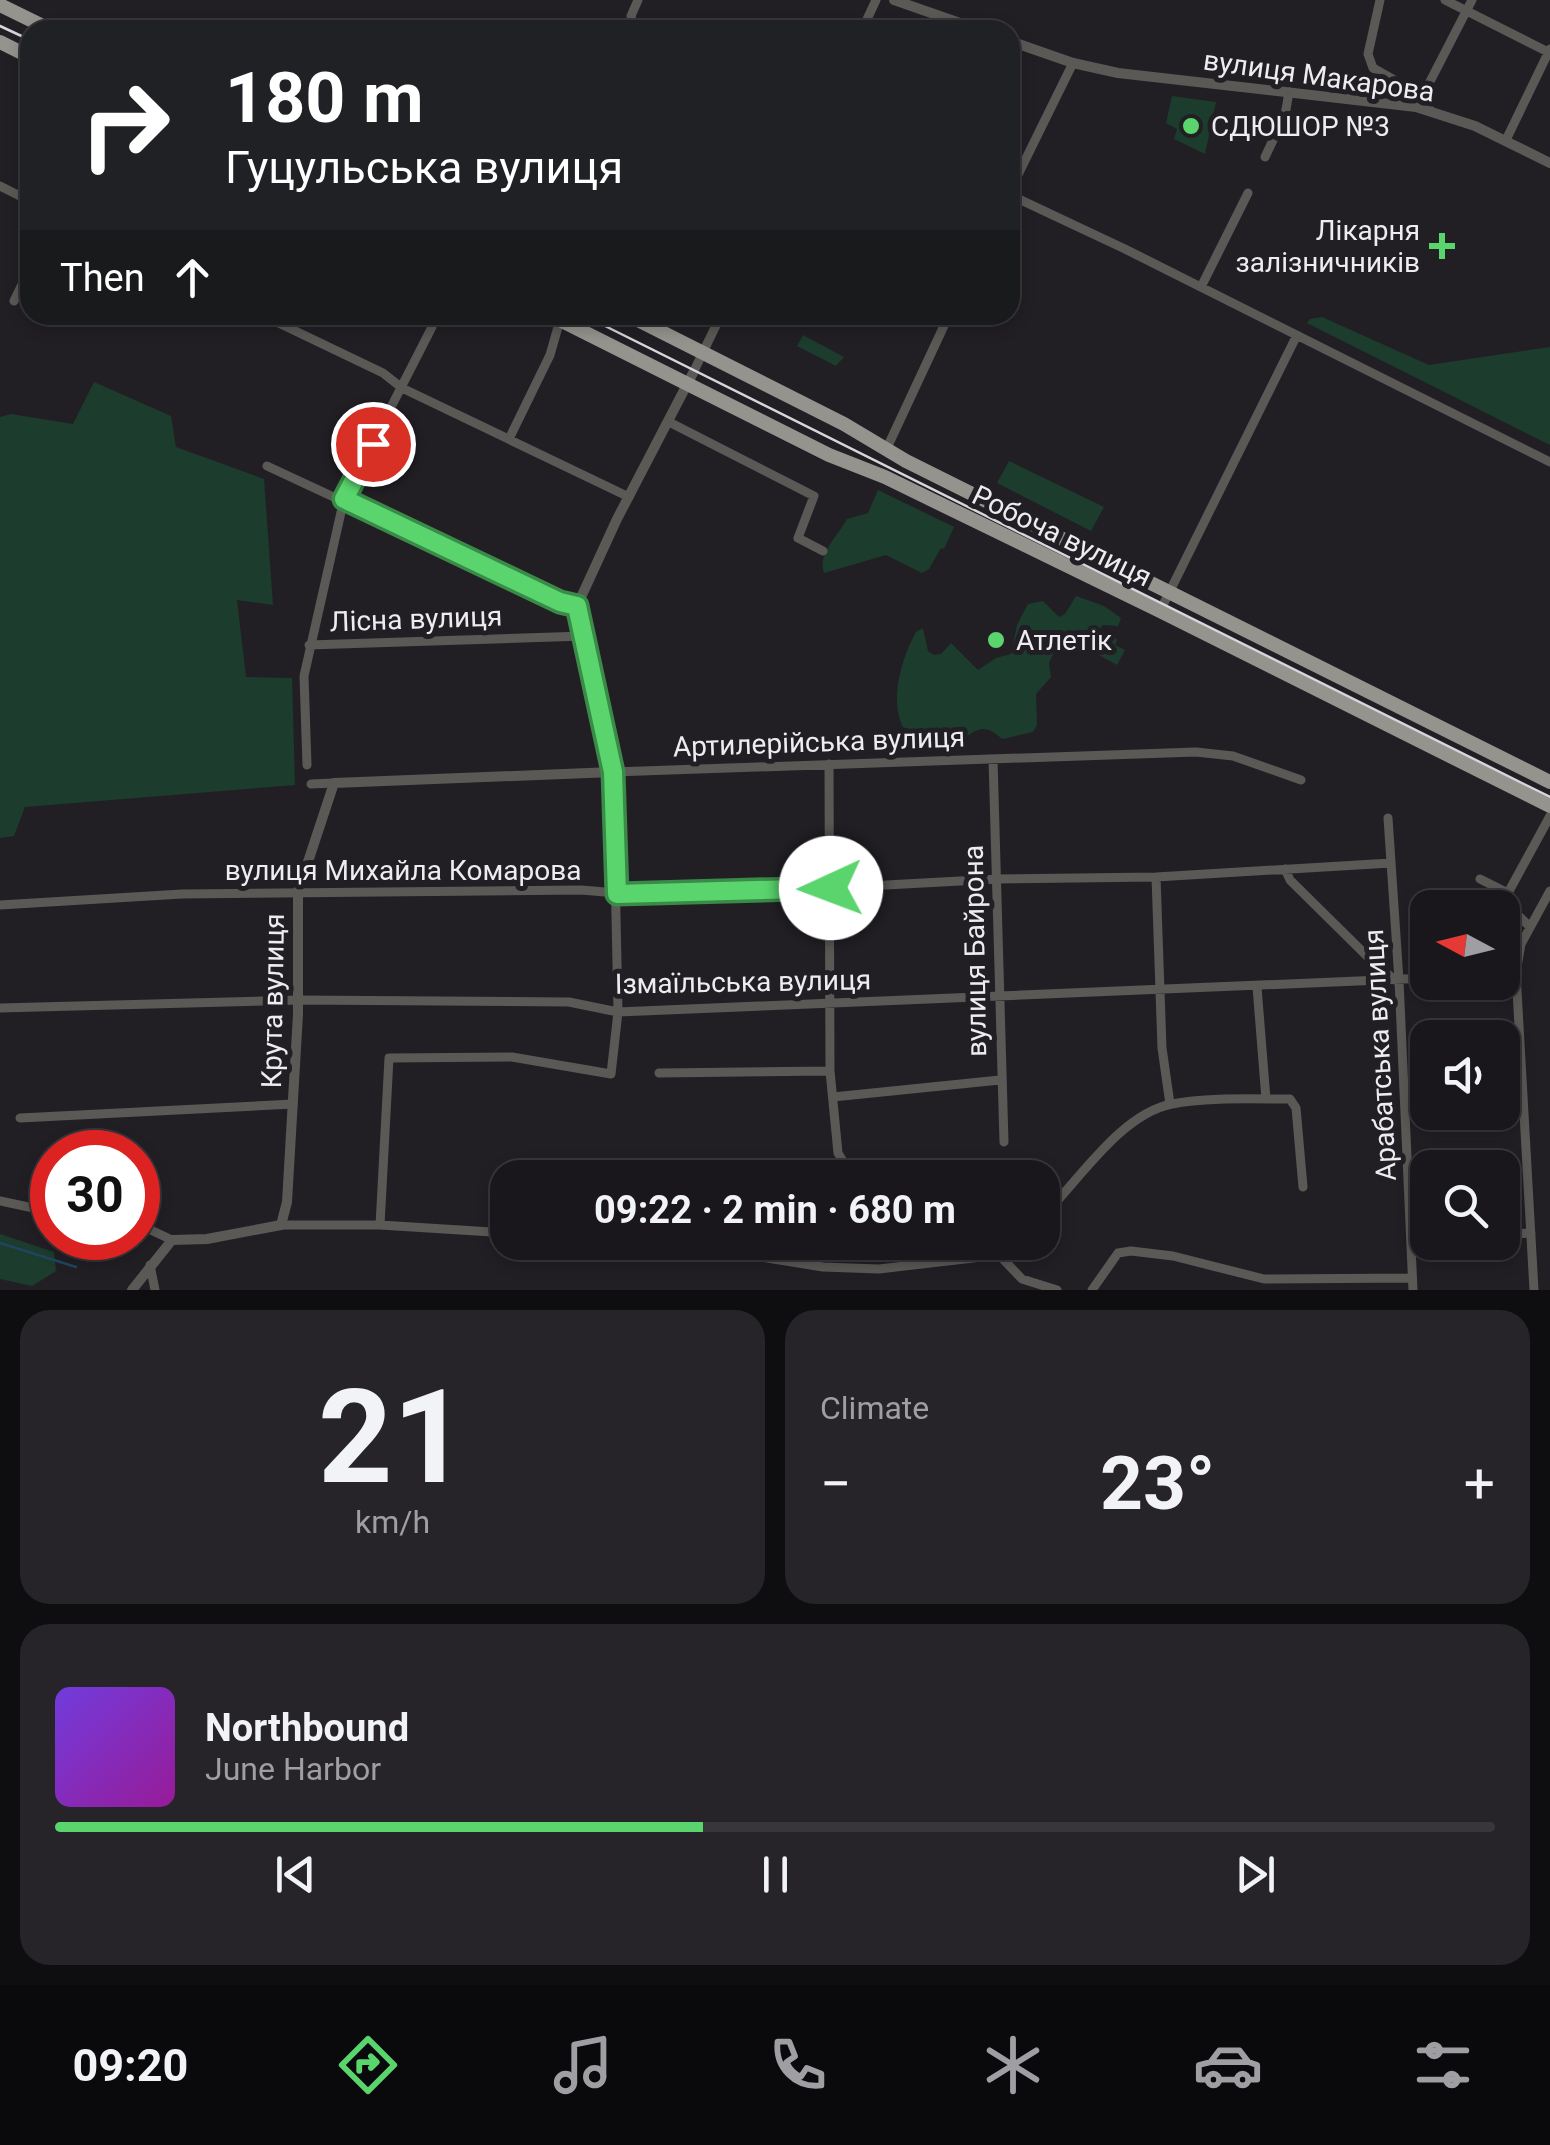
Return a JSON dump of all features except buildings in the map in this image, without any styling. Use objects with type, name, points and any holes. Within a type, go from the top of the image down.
[{"type":"main road","points":[[0,5],[31,20]]},
{"type":"main road","name":"Робоча вулиця","points":[[573,325],[691,378],[829,455],[885,477],[1550,806]]},
{"type":"main road","name":"Робоча вулиця","points":[[648,325],[844,424],[886,450],[1550,782]]},
{"type":"street","points":[[894,0],[951,20]]},
{"type":"street","points":[[1380,0],[1368,54],[1370,61],[1377,72],[1421,99],[1431,111]]},
{"type":"street","points":[[1445,0],[1550,52],[1506,140]]},
{"type":"street","points":[[1421,99],[1472,0]]},
{"type":"street","name":"вулиця Макарова","points":[[1020,44],[1072,63],[1118,74],[1431,111],[1468,123],[1550,162]]},
{"type":"street","points":[[1020,172],[1072,63]]},
{"type":"street","points":[[1265,156],[1285,115],[1289,92]]},
{"type":"street","points":[[1201,287],[1248,193]]},
{"type":"street","points":[[1020,198],[1550,462]]},
{"type":"street","points":[[14,300],[20,288]]},
{"type":"street","points":[[283,325],[383,373],[402,388],[629,497]]},
{"type":"street","points":[[509,439],[556,342],[555,325]]},
{"type":"street","points":[[380,1225],[389,1058],[512,1057],[611,1074],[618,1012],[613,772],[577,606],[717,325]]},
{"type":"street","points":[[886,450],[944,325]]},
{"type":"street","points":[[307,765],[304,676],[344,499],[432,327]]},
{"type":"street","points":[[1160,611],[1297,335]]},
{"type":"street","points":[[669,422],[814,496],[798,538],[823,552]]},
{"type":"street","points":[[267,466],[560,602],[577,606]]},
{"type":"street","name":"Лісна вулиця","points":[[309,645],[584,636]]},
{"type":"street","name":"Артилерійська вулиця","points":[[334,783],[1196,752],[1233,756],[1301,780]]},
{"type":"street","name":"вулиця Байрона","points":[[993,759],[1004,1142]]},
{"type":"street","points":[[829,764],[830,1071],[838,1152],[842,1160]]},
{"type":"street","points":[[311,784],[334,783]]},
{"type":"street","name":"Крута вулиця","points":[[281,1225],[293,1104],[298,892],[334,783]]},
{"type":"street","points":[[1510,890],[1550,816]]},
{"type":"street","name":"Арабатська вулиця","points":[[1388,818],[1410,1205]]},
{"type":"street","name":"вулиця Михайла Комарова","points":[[0,905],[182,894],[581,890],[617,894],[831,888],[1391,863]]},
{"type":"street","points":[[1285,869],[1290,880],[1375,964],[1397,980]]},
{"type":"street","points":[[1156,876],[1162,1048],[1170,1104]]},
{"type":"street","points":[[1480,879],[1502,890]]},
{"type":"street","points":[[1520,950],[1550,891]]},
{"type":"street","points":[[1520,917],[1529,926]]},
{"type":"street","name":"Ізмаїльська вулиця","points":[[0,1008],[298,1000],[569,1002],[618,1012],[1410,979]]},
{"type":"street","points":[[1258,987],[1266,1099]]},
{"type":"street","points":[[1518,1000],[1534,1290]]},
{"type":"street","points":[[659,1074],[830,1071]]},
{"type":"street","points":[[833,1097],[1000,1080]]},
{"type":"street","points":[[1060,1197],[1119,1135],[1146,1114],[1170,1104],[1266,1099],[1290,1099],[1296,1108],[1303,1187]]},
{"type":"street","points":[[20,1118],[293,1104]]},
{"type":"street","points":[[0,1201],[30,1207]]},
{"type":"street","points":[[160,1234],[172,1240],[207,1239],[281,1225],[380,1225],[490,1232]]},
{"type":"street","points":[[1520,1233],[1531,1233]]},
{"type":"street","points":[[132,1290],[172,1240]]},
{"type":"street","points":[[1092,1290],[1118,1253],[1131,1251],[1173,1256],[1264,1279],[1412,1278]]},
{"type":"street","points":[[779,1260],[823,1267],[879,1269],[962,1260]]},
{"type":"street","points":[[1003,1260],[1022,1278],[1057,1290]]},
{"type":"street","name":"Арабатська вулиця","points":[[1412,1260],[1413,1290]]},
{"type":"street","points":[[150,1265],[155,1290]]},
{"type":"green space","name":"СДЮШОР №3","points":[[1172,96],[1216,102],[1205,154],[1174,139],[1177,129],[1166,123]]},
{"type":"green space","points":[[1322,317],[1429,365],[1550,347],[1550,445],[1307,323]]},
{"type":"green space","points":[[803,335],[844,357],[836,366],[797,346]]},
{"type":"green space","points":[[94,382],[171,416],[176,447],[264,479],[273,605],[237,600],[246,677],[292,678],[295,785],[25,807],[14,836],[0,838],[0,417],[11,414],[73,424]]},
{"type":"green space","points":[[1009,461],[1104,507],[1091,531],[997,483]]},
{"type":"green space","points":[[878,490],[954,527],[944,549],[922,573],[886,555],[824,573],[823,559],[830,545],[847,519],[868,513]]},
{"type":"green space","points":[[1076,596],[1104,606],[1121,618],[1118,626],[1103,625],[1091,638],[1060,639],[1049,663],[1051,677],[1036,694],[1037,725],[1033,732],[1002,739],[984,729],[957,743],[938,745],[903,727],[897,692],[916,632],[923,628],[928,651],[934,655],[941,654],[951,643],[978,670],[1011,654],[1017,625],[1028,604],[1043,601],[1059,617]]},
{"type":"green space","points":[[1112,632],[1117,640],[1115,645],[1125,650],[1117,665],[1090,650],[1105,643]]},
{"type":"green space","points":[[0,1234],[30,1244],[30,1260],[55,1260],[56,1271],[32,1286],[0,1279]]},
{"type":"waterway","points":[[0,1243],[76,1267]]},
{"type":"tram line","points":[[0,26],[20,35]]},
{"type":"tram line","points":[[603,325],[1550,797]]},
{"type":"place","name":"СДЮШОР №3","points":[[1191,126]]},
{"type":"place","name":"Лікарня залізничників","points":[[1442,246]]},
{"type":"place","name":"Атлетік","points":[[996,640]]},
{"type":"route","points":[[373,444],[344,499],[560,602],[577,606],[613,772],[617,894],[831,888]]}]
